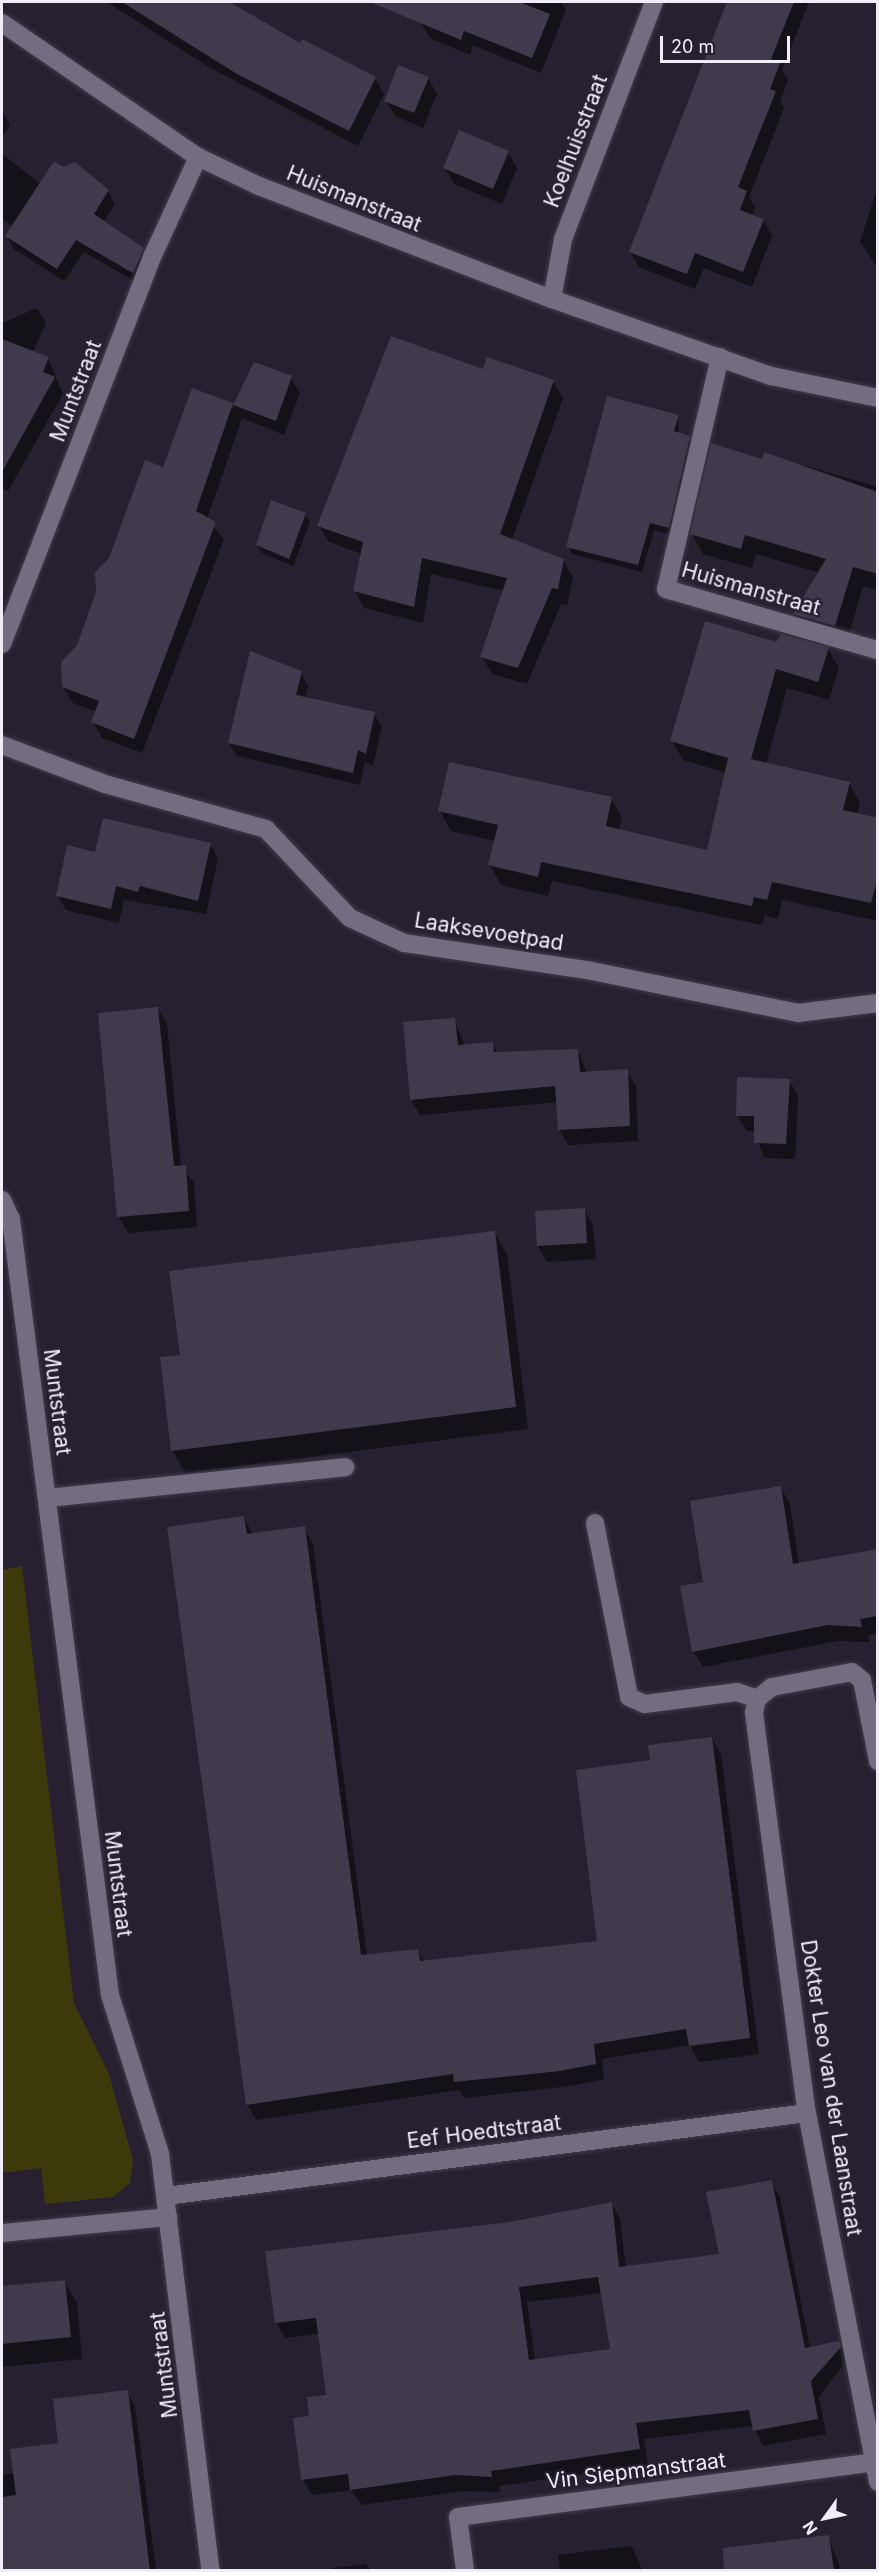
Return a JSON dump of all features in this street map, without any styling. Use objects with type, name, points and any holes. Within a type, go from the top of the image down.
[{"type":"street","name":"Koelhuisstraat","points":[[552,299],[563,239],[654,2]]},
{"type":"street","name":"Huismanstraat","points":[[2,23],[198,157],[371,231],[552,299],[771,376],[878,398]]},
{"type":"street","name":"Muntstraat","points":[[2,644],[153,255],[198,157]]},
{"type":"street","name":"Huismanstraat","points":[[720,357],[666,589],[878,650]]},
{"type":"street","name":"Laaksevoetpad","points":[[2,745],[105,784],[266,829],[350,918],[404,943],[587,970],[798,1013],[878,1003]]},
{"type":"street","name":"Muntstraat","points":[[2,1200],[11,1219],[110,1995],[160,2154],[210,2571]]},
{"type":"street","points":[[47,1498],[345,1467]]},
{"type":"street","points":[[594,1523],[629,1697],[645,1704],[737,1692],[757,1699],[772,1687],[852,1672],[862,1680],[873,1708],[878,1761]]},
{"type":"street","name":"Dokter Leo van der Laanstraat","points":[[757,1699],[754,1713],[807,2113],[878,2482]]},
{"type":"street","name":"Eef Hoedtstraat","points":[[166,2196],[807,2113]]},
{"type":"street","points":[[2,2234],[168,2217]]},
{"type":"street","name":"Vin Siepmanstraat","points":[[465,2571],[458,2517],[874,2462]]},
{"type":"shaded area","points":[[22,1566],[74,2003],[109,2074],[133,2160],[130,2183],[113,2197],[45,2204],[41,2168],[2,2173],[2,1570]]},
{"type":"building","points":[[122,2],[230,2],[300,43],[302,39],[376,77],[349,131],[237,74]]},
{"type":"building","points":[[370,2],[519,2],[550,14],[532,58],[464,31],[461,40]]},
{"type":"building","points":[[727,2],[794,2],[771,59],[780,63],[770,89],[776,91],[738,187],[747,191],[740,210],[764,219],[743,272],[695,253],[687,274],[629,252]]},
{"type":"building","points":[[398,65],[429,77],[414,113],[384,101]]},
{"type":"building","points":[[459,130],[509,151],[493,189],[443,168]]},
{"type":"building","points":[[54,161],[63,167],[75,162],[109,190],[94,214],[144,248],[133,273],[76,240],[57,269],[5,236]]},
{"type":"building","points":[[391,336],[483,369],[487,357],[554,380],[500,534],[564,559],[558,589],[552,588],[518,668],[480,657],[507,578],[422,558],[414,607],[353,591],[363,542],[317,526]]},
{"type":"building","points":[[2,339],[49,357],[43,372],[55,377],[2,472]]},
{"type":"building","points":[[254,362],[292,376],[276,421],[233,405]]},
{"type":"building","points":[[192,388],[233,403],[196,511],[216,522],[134,739],[91,722],[99,701],[62,687],[61,662],[77,645],[96,592],[95,572],[109,558],[145,460],[163,467]]},
{"type":"building","points":[[607,396],[679,415],[674,431],[690,436],[669,528],[650,523],[638,565],[566,547]]},
{"type":"building","points":[[711,443],[762,459],[764,452],[878,492],[878,574],[853,567],[835,626],[793,614],[826,559],[745,535],[741,549],[690,534]]},
{"type":"building","points":[[271,500],[306,513],[289,559],[256,545]]},
{"type":"building","points":[[705,621],[776,642],[781,634],[829,647],[818,682],[776,669],[751,759],[850,782],[843,810],[878,818],[878,877],[871,903],[772,882],[767,900],[754,897],[752,906],[541,862],[538,877],[488,865],[498,825],[438,811],[449,762],[612,797],[606,826],[707,850],[728,758],[670,741]]},
{"type":"building","points":[[250,651],[302,671],[296,695],[375,712],[366,754],[358,750],[353,773],[228,743]]},
{"type":"building","points":[[103,818],[211,843],[198,901],[140,886],[138,892],[116,886],[111,909],[56,896],[67,845],[95,852]]},
{"type":"building","points":[[158,1007],[174,1166],[186,1165],[189,1211],[117,1217],[98,1013]]},
{"type":"building","points":[[455,1018],[458,1045],[493,1042],[494,1052],[578,1049],[580,1072],[628,1069],[630,1126],[558,1130],[555,1086],[410,1100],[403,1022]]},
{"type":"building","points":[[737,1077],[790,1079],[786,1144],[754,1143],[754,1116],[736,1116]]},
{"type":"building","points":[[585,1208],[587,1243],[537,1246],[535,1211]]},
{"type":"building","points":[[495,1231],[516,1407],[171,1451],[160,1357],[180,1355],[169,1271]]},
{"type":"building","points":[[781,1486],[793,1564],[878,1549],[878,1616],[860,1619],[862,1627],[828,1625],[692,1652],[680,1586],[703,1582],[690,1501]]},
{"type":"building","points":[[244,1516],[247,1534],[305,1526],[361,1955],[418,1949],[420,1961],[597,1941],[576,1770],[650,1760],[648,1745],[712,1737],[750,2038],[689,2046],[686,2029],[594,2044],[596,2064],[560,2071],[454,2082],[453,2074],[246,2105],[167,1527]]},
{"type":"building","points":[[772,2180],[805,2348],[839,2341],[841,2347],[811,2381],[818,2419],[753,2431],[749,2410],[636,2423],[640,2449],[491,2471],[492,2477],[455,2475],[350,2490],[348,2474],[301,2480],[293,2418],[309,2416],[307,2397],[326,2395],[316,2318],[275,2323],[265,2251],[510,2222],[612,2202],[619,2267],[719,2254],[706,2192]],"holes":[[[598,2277],[610,2349],[529,2360],[519,2287]]]},
{"type":"building","points":[[65,2280],[71,2337],[2,2344],[2,2286]]},
{"type":"building","points":[[128,2390],[150,2571],[2,2571],[2,2497],[16,2495],[10,2449],[58,2443],[53,2399]]},
{"type":"building","points":[[829,2535],[834,2571],[724,2571],[723,2548]]}]
